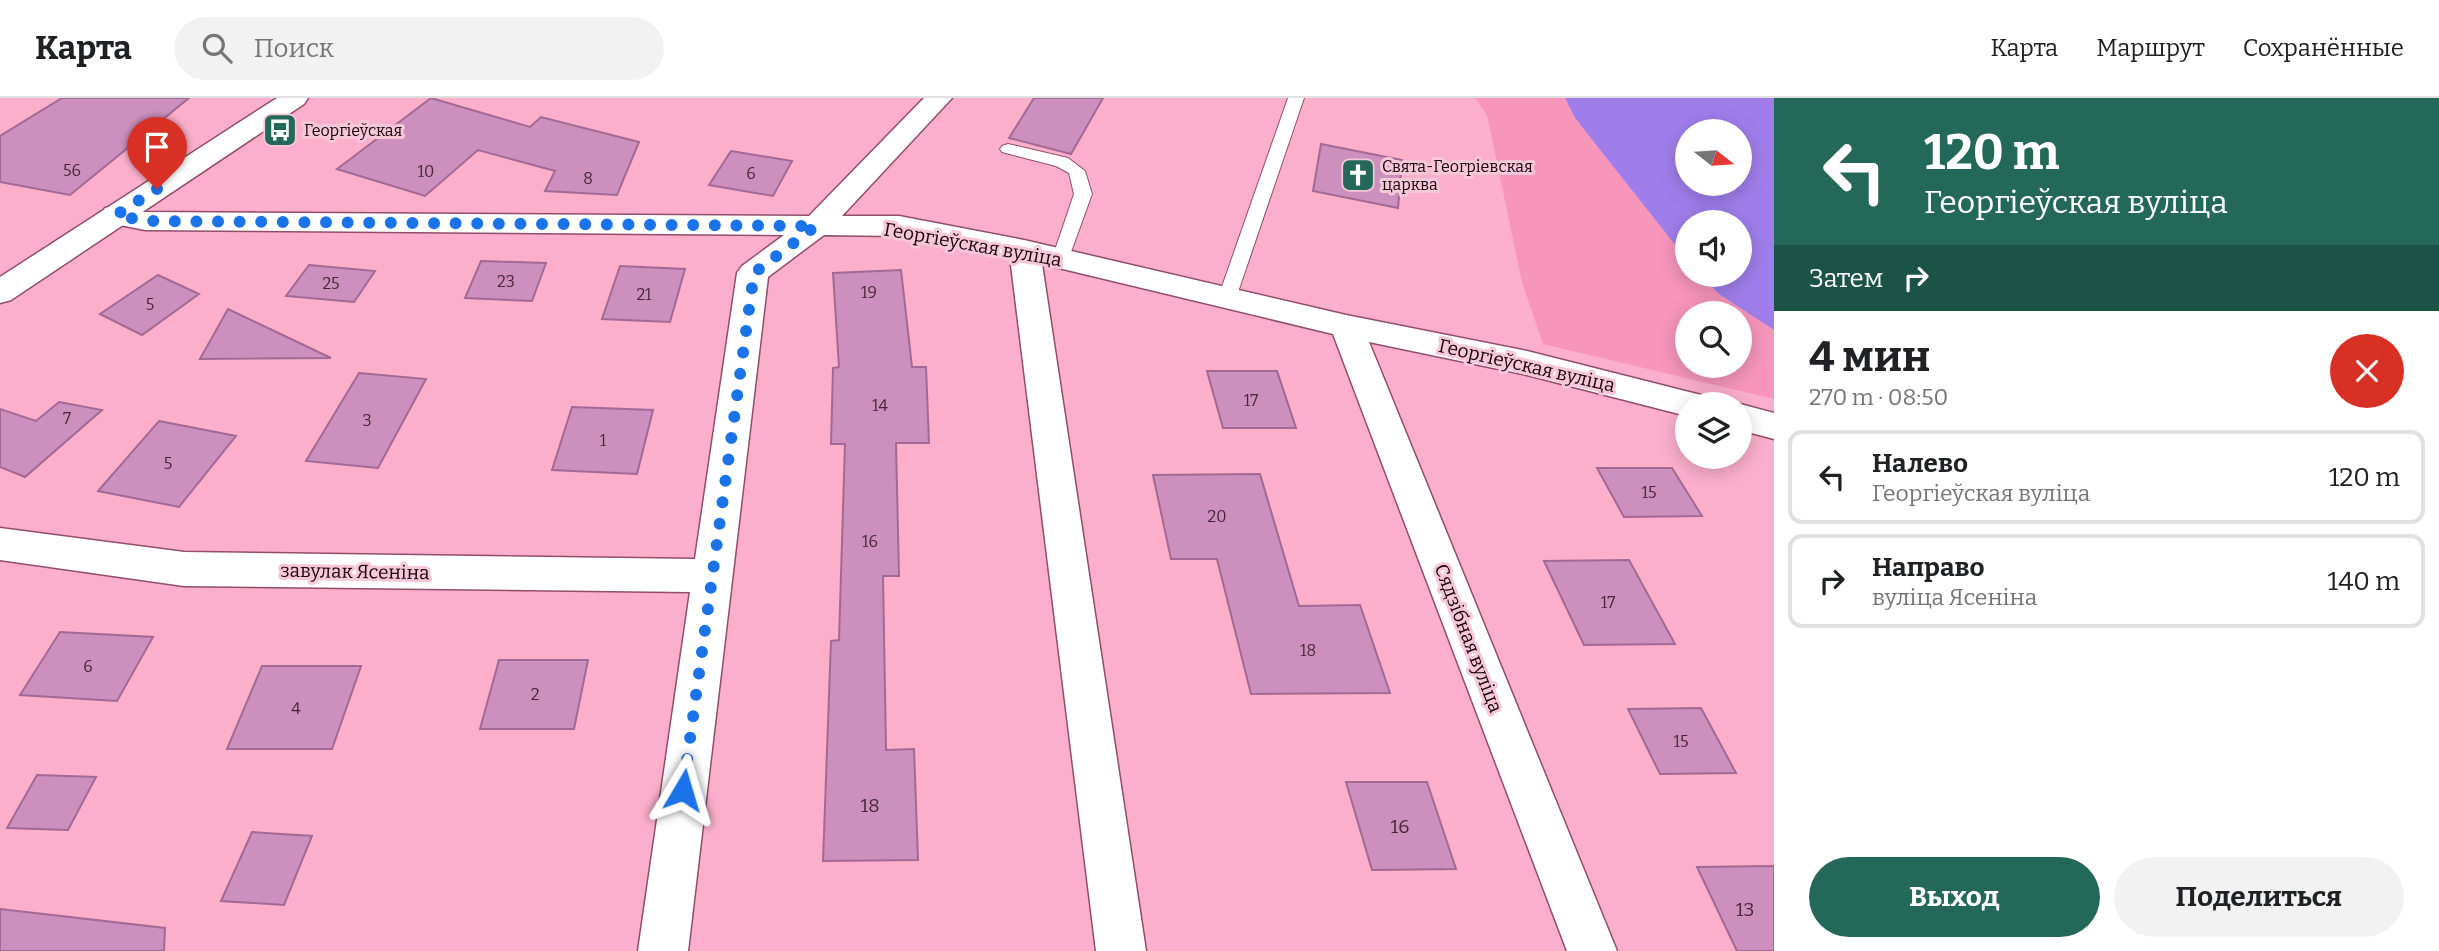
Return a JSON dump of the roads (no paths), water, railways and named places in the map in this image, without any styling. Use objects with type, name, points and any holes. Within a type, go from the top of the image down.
[{"type":"street","points":[[0,292],[295,98]]},
{"type":"street","points":[[663,951],[711,576],[754,273],[816,226],[939,98]]},
{"type":"street","name":"Георгіеўская вуліца","points":[[116,215],[145,221],[899,226],[1043,254],[1346,326],[1527,363],[1675,400]]},
{"type":"street","points":[[1043,254],[1121,951]]},
{"type":"street","name":"Сядзібная вуліца","points":[[1346,326],[1592,951]]},
{"type":"street","points":[[1752,420],[1774,426]]},
{"type":"street","name":"завулак Ясеніна","points":[[0,544],[184,569],[711,576]]},
{"type":"lane","points":[[1227,298],[1296,98]]},
{"type":"lane","points":[[1008,149],[1062,162],[1077,171],[1083,194],[1043,254]]},
{"type":"place","name":"Георгіеўская","points":[[280,130]]},
{"type":"place","name":"Свята-Геогріевская царква","points":[[1358,175]]}]
